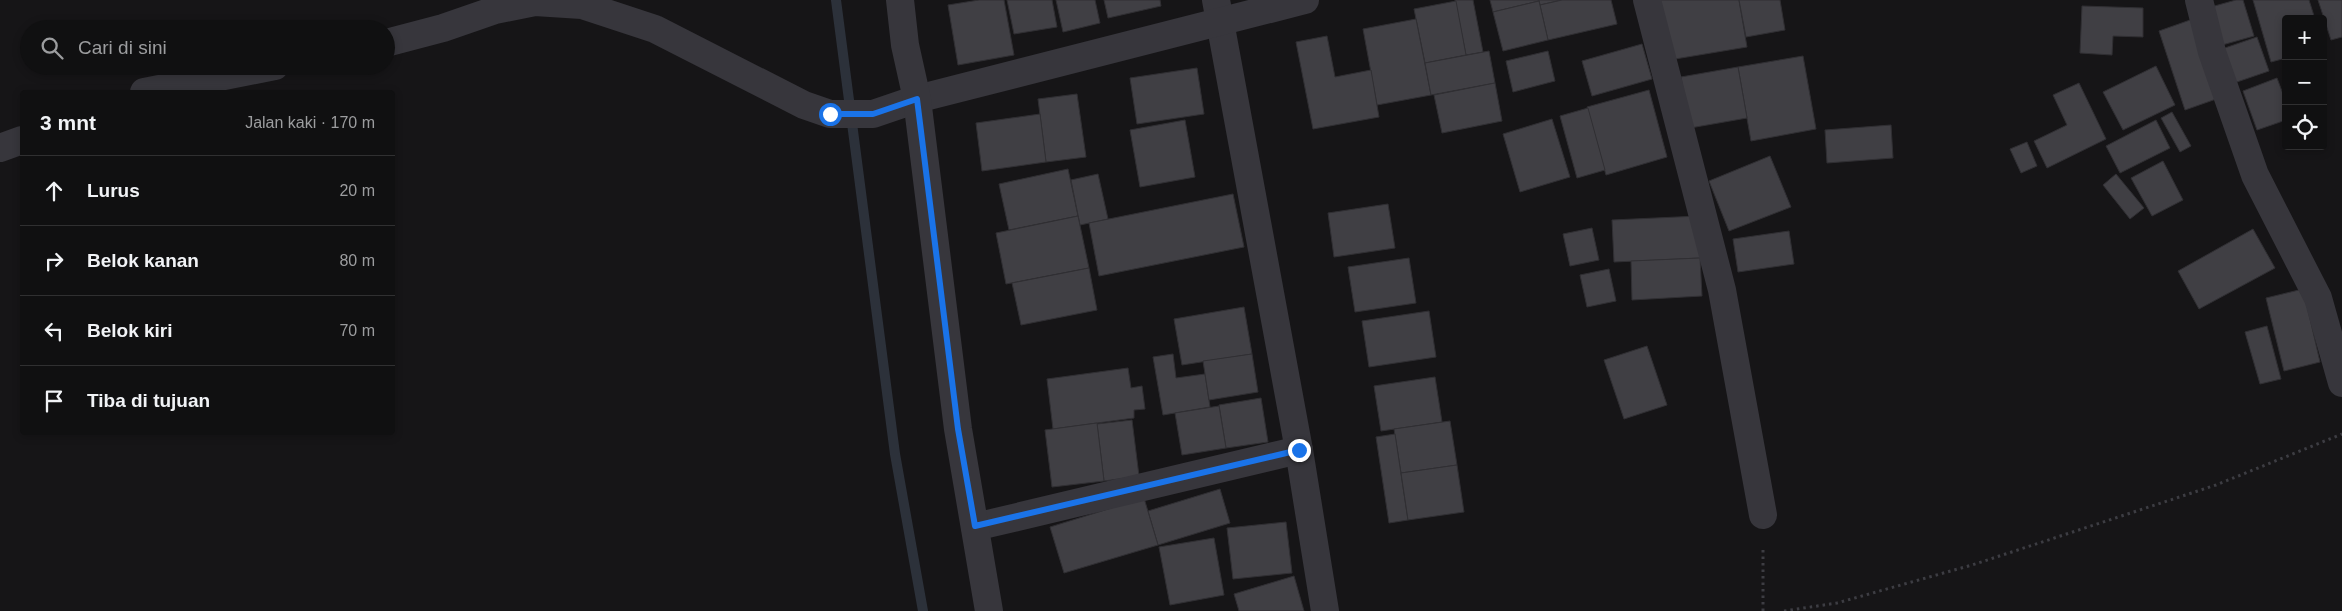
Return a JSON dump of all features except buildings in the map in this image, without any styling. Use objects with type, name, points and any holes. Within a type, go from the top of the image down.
[{"type":"street","points":[[900,0],[905,45],[917,99],[958,429],[989,611]]},
{"type":"street","points":[[395,41],[443,28],[495,10],[535,2],[582,5],[655,29],[787,98],[830,114],[873,114],[917,99],[1218,11],[1305,0]]},
{"type":"street","points":[[1647,0],[1722,290],[1764,515]]},
{"type":"street","points":[[2199,0],[2212,52],[2255,175],[2318,298],[2342,383]]},
{"type":"street","points":[[1218,11],[1299,450],[1325,611]]},
{"type":"street","points":[[154,90],[230,75]]},
{"type":"street","points":[[0,148],[20,141]]},
{"type":"street","points":[[975,526],[1299,450]]},
{"type":"path","points":[[1784,611],[1837,604],[1972,565],[2216,485],[2342,434]]},
{"type":"path","points":[[1763,611],[1764,515]]},
{"type":"waterway","points":[[836,0],[895,454],[923,611]]},
{"type":"route","points":[[830,114],[873,114],[917,99],[958,429],[975,526],[1299,450]]}]
